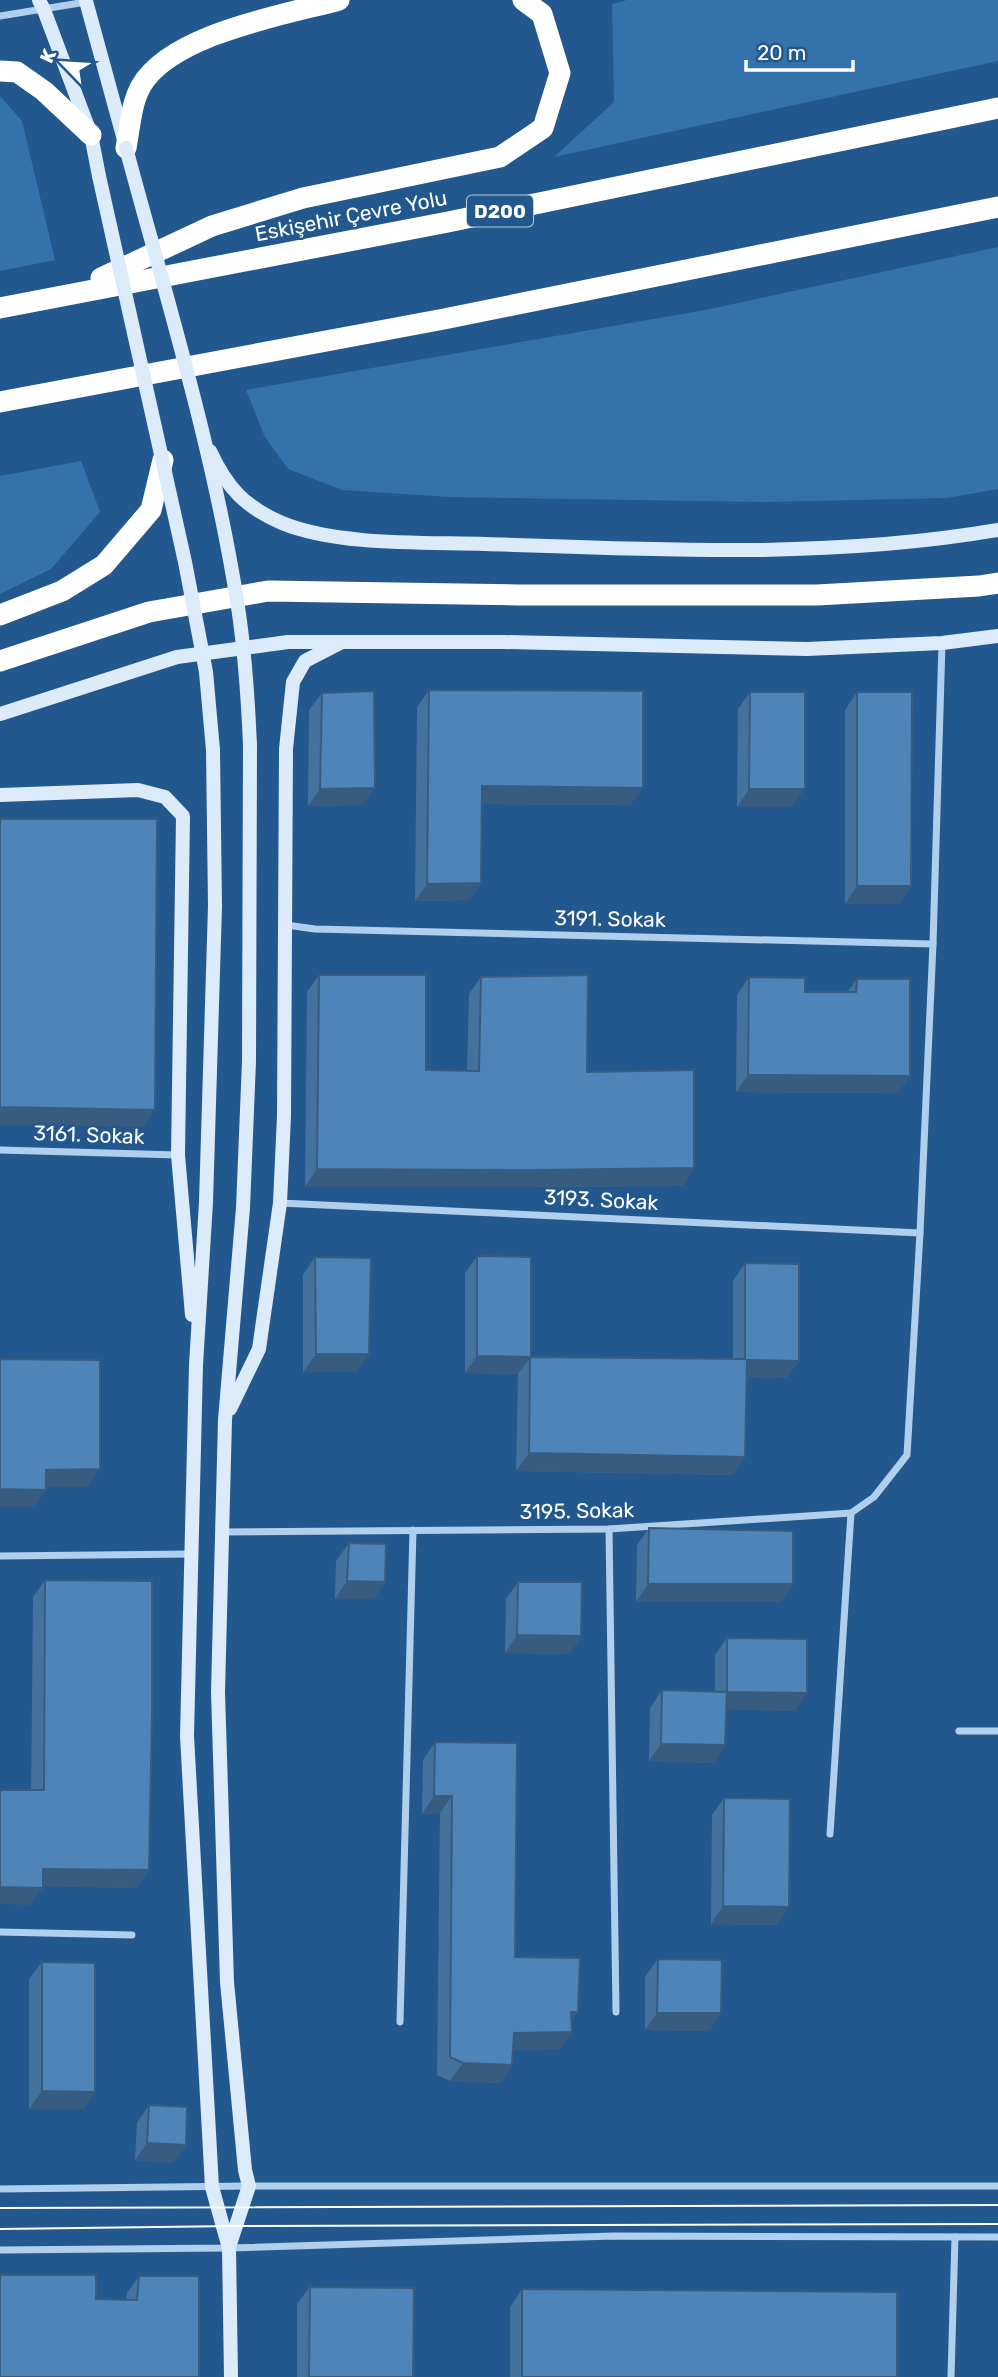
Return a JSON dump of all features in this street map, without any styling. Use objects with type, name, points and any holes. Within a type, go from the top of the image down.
[{"type":"highway","points":[[126,148],[133,106],[142,84],[163,62],[209,35],[339,0]]},
{"type":"highway","points":[[58,298],[212,226],[303,198],[500,158],[543,128],[560,73],[542,14],[523,0]]},
{"type":"highway","points":[[0,71],[18,72],[44,91],[91,135]]},
{"type":"highway","name":"Eskişehir Çevre Yolu","points":[[0,309],[448,222],[998,108]]},
{"type":"highway","points":[[0,402],[444,319],[998,207]]},
{"type":"highway","points":[[0,615],[62,591],[104,565],[151,510],[163,460]]},
{"type":"highway","points":[[0,661],[149,612],[268,591],[518,595],[817,595],[998,583]]},
{"type":"street","points":[[0,16],[41,5],[88,1],[204,436],[238,607],[247,680],[251,905],[249,1061],[243,1208],[225,1420],[218,1692],[226,1982],[245,2170],[249,2186],[229,2248]]},
{"type":"street","points":[[41,5],[91,135],[186,562],[206,673],[213,750],[215,906],[206,1202],[196,1365],[187,1736],[212,2187],[229,2248],[231,2377]]},
{"type":"street","points":[[204,436],[218,468],[243,502],[283,523],[330,535],[387,540],[670,550],[808,548],[940,540],[998,530]]},
{"type":"street","points":[[0,714],[177,657],[288,642],[346,640],[807,649],[943,643],[998,636]]},
{"type":"street","points":[[225,1420],[259,1349],[280,1203],[286,925],[286,749],[293,682],[305,661],[346,640]]},
{"type":"street","points":[[830,1834],[851,1513],[874,1497],[907,1455],[933,944],[943,643]]},
{"type":"street","points":[[0,795],[138,790],[165,797],[183,816],[178,1155],[196,1365]]},
{"type":"street","name":"3191. Sokak","points":[[286,925],[315,929],[933,944]]},
{"type":"street","name":"3161. Sokak","points":[[0,1150],[178,1155]]},
{"type":"street","name":"3193. Sokak","points":[[280,1203],[920,1233]]},
{"type":"street","name":"3195. Sokak","points":[[222,1532],[609,1529],[851,1513]]},
{"type":"street","points":[[609,1529],[616,2012]]},
{"type":"street","points":[[400,2022],[413,1530]]},
{"type":"street","points":[[0,1556],[191,1554]]},
{"type":"street","points":[[960,1731],[998,1731]]},
{"type":"street","points":[[0,1932],[132,1935]]},
{"type":"street","points":[[0,2189],[249,2186],[998,2186]]},
{"type":"street","points":[[0,2250],[229,2248],[613,2236],[998,2237]]},
{"type":"street","points":[[951,2377],[954,2236]]},
{"type":"shaded area","points":[[627,0],[998,0],[998,61],[554,157],[614,102],[612,4]]},
{"type":"shaded area","points":[[0,96],[22,121],[55,260],[0,271]]},
{"type":"shaded area","points":[[998,247],[998,489],[947,498],[766,502],[450,497],[342,490],[288,469],[265,437],[246,390],[705,310]]},
{"type":"shaded area","points":[[81,461],[100,512],[51,569],[0,594],[0,476]]},
{"type":"building","points":[[429,690],[643,691],[643,788],[482,786],[481,883],[427,884]]},
{"type":"building","points":[[374,691],[375,788],[320,789],[322,693]]},
{"type":"building","points":[[750,692],[805,692],[805,789],[749,789]]},
{"type":"building","points":[[857,692],[912,692],[911,886],[857,886]]},
{"type":"building","points":[[0,819],[157,819],[155,1110],[0,1107]]},
{"type":"building","points":[[319,975],[426,975],[426,1070],[479,1071],[481,977],[588,975],[587,1072],[694,1070],[694,1168],[317,1169]]},
{"type":"building","points":[[749,977],[805,978],[805,992],[856,992],[857,979],[910,979],[910,1076],[748,1075]]},
{"type":"building","points":[[477,1256],[531,1257],[531,1357],[477,1356]]},
{"type":"building","points":[[315,1257],[371,1258],[369,1354],[316,1354]]},
{"type":"building","points":[[745,1263],[799,1264],[799,1361],[747,1360],[745,1457],[529,1453],[530,1357],[745,1359]]},
{"type":"building","points":[[0,1359],[100,1360],[100,1469],[46,1470],[46,1490],[0,1489]]},
{"type":"building","points":[[649,1528],[793,1531],[793,1584],[648,1584]]},
{"type":"building","points":[[349,1543],[386,1544],[385,1582],[347,1581]]},
{"type":"building","points":[[45,1580],[152,1581],[149,1870],[43,1869],[43,1888],[0,1887],[0,1790],[44,1790]]},
{"type":"building","points":[[518,1582],[582,1582],[581,1636],[517,1635]]},
{"type":"building","points":[[727,1638],[807,1639],[807,1693],[727,1692]]},
{"type":"building","points":[[662,1690],[727,1692],[725,1745],[661,1744]]},
{"type":"building","points":[[435,1742],[517,1743],[515,1957],[580,1958],[578,2012],[571,2012],[572,2032],[514,2033],[512,2065],[463,2063],[450,2057],[452,1796],[434,1796]]},
{"type":"building","points":[[724,1798],[790,1799],[789,1907],[723,1906]]},
{"type":"building","points":[[658,1959],[722,1960],[721,2013],[657,2013]]},
{"type":"building","points":[[42,1962],[95,1963],[95,2092],[42,2091]]},
{"type":"building","points":[[149,2105],[187,2107],[186,2145],[147,2143]]},
{"type":"building","points":[[0,2275],[96,2275],[96,2299],[137,2300],[139,2276],[199,2276],[199,2377],[0,2377]]},
{"type":"building","points":[[310,2287],[414,2288],[413,2377],[309,2377]]},
{"type":"building","points":[[522,2289],[897,2292],[897,2377],[522,2377]]},
{"type":"tram line","points":[[0,2208],[998,2205]]},
{"type":"tram line","points":[[0,2229],[998,2224]]}]
